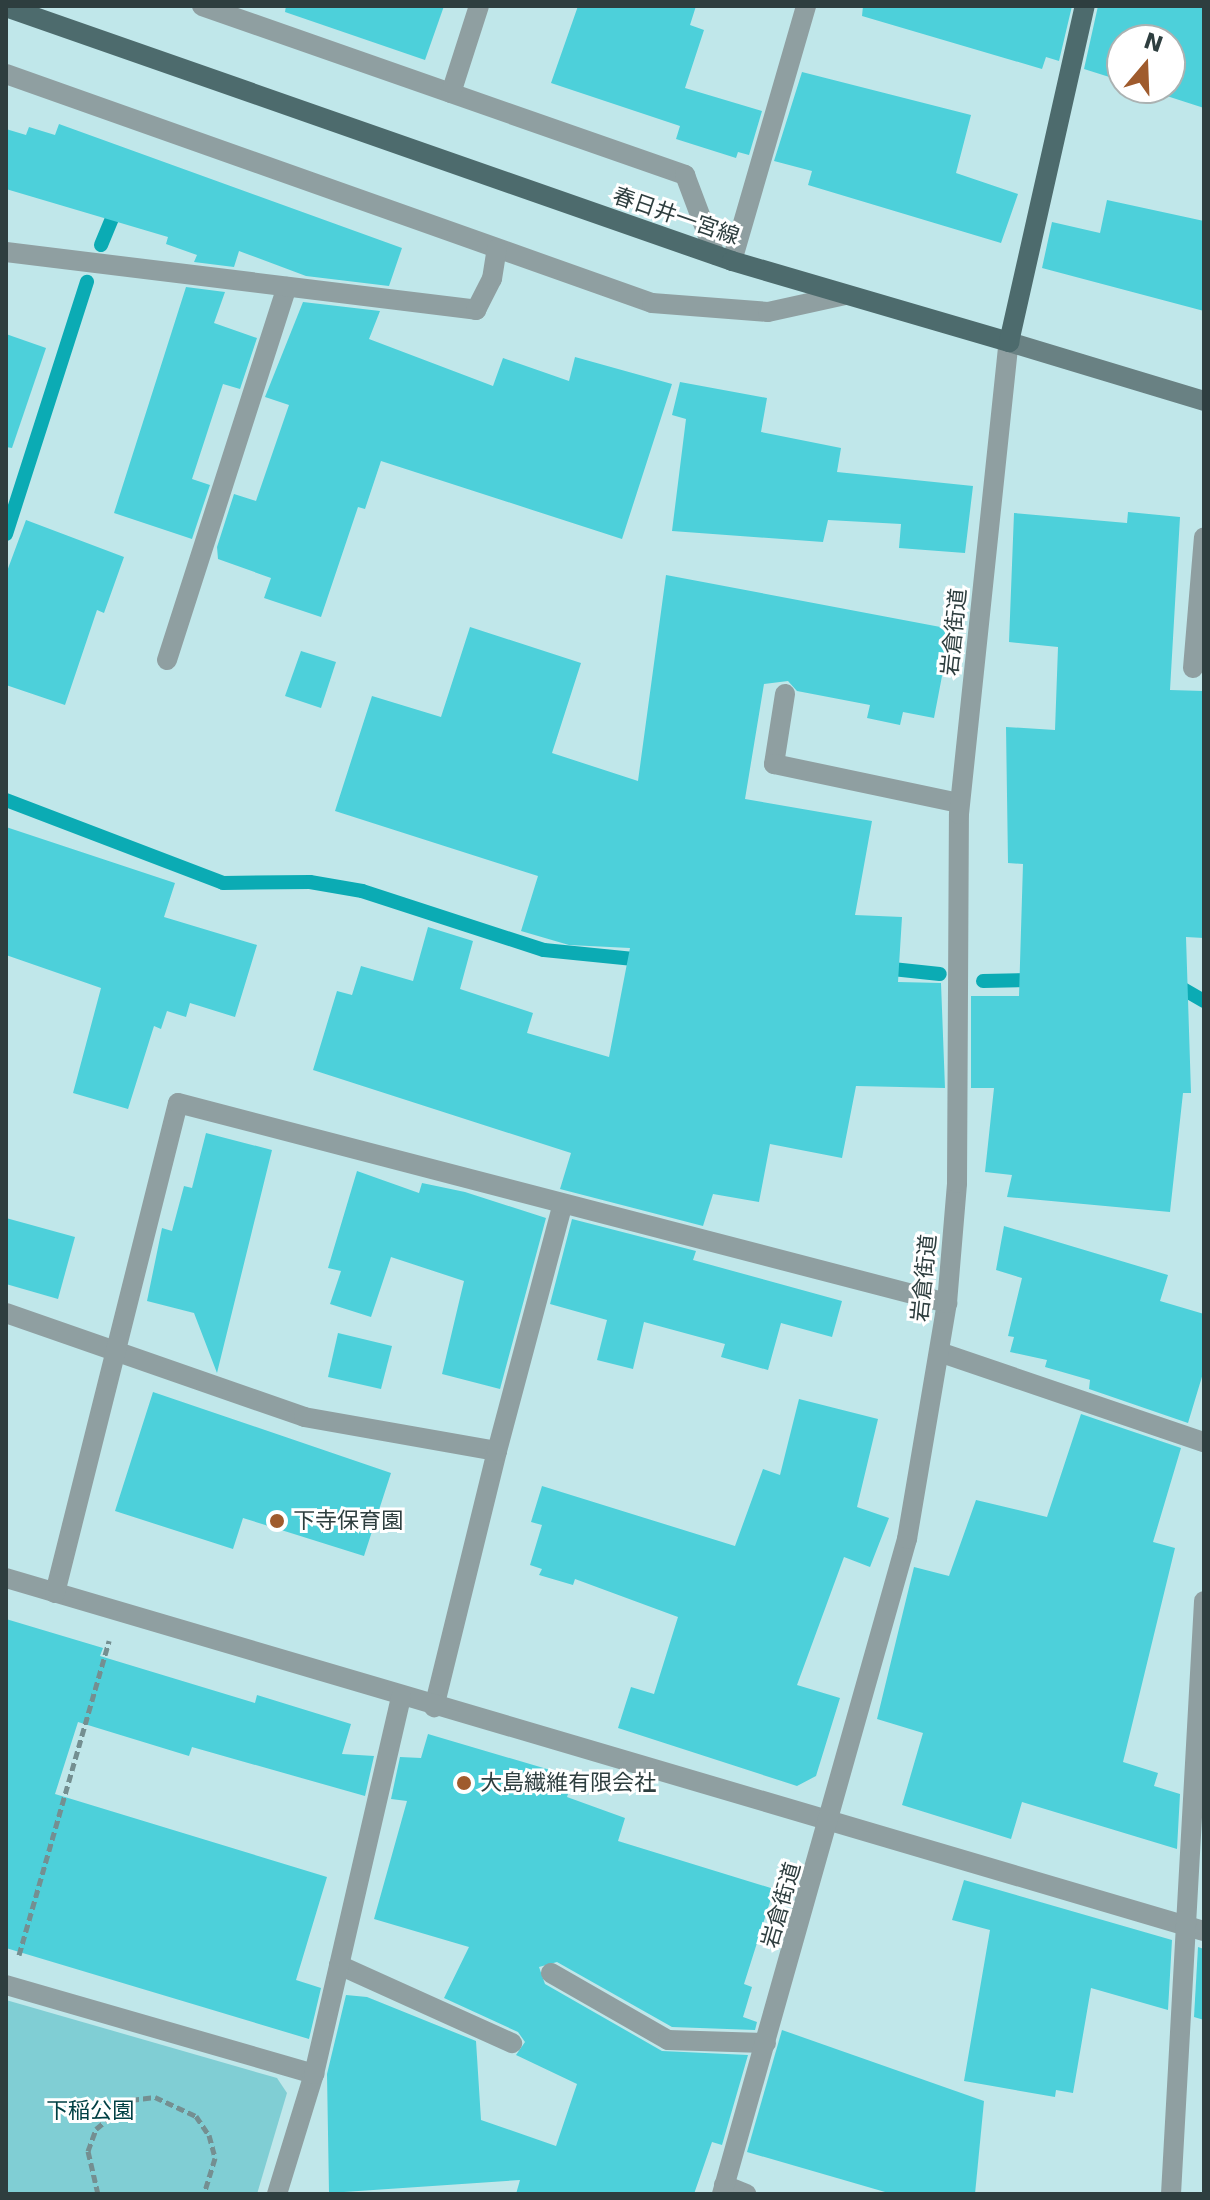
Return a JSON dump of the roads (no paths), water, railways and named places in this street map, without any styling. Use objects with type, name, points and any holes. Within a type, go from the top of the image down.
[{"type":"main road","points":[[1085,6],[1009,342],[1204,401]]},
{"type":"main road","name":"春日井一宮線","points":[[6,7],[724,258],[1009,342]]},
{"type":"street","points":[[202,6],[232,11],[451,93],[685,175],[724,258]]},
{"type":"street","points":[[451,93],[479,6]]},
{"type":"street","points":[[724,258],[806,6]]},
{"type":"street","points":[[6,74],[652,303],[768,312],[845,295]]},
{"type":"street","points":[[6,252],[476,310],[492,279],[497,249]]},
{"type":"street","points":[[167,660],[287,287]]},
{"type":"street","name":"岩倉街道","points":[[723,2190],[829,1824],[907,1539],[947,1303],[957,1183],[959,803],[1009,342]]},
{"type":"street","points":[[1193,668],[1204,537]]},
{"type":"street","points":[[785,694],[774,764],[959,803]]},
{"type":"street","points":[[55,1593],[178,1103],[562,1207],[947,1303]]},
{"type":"street","points":[[434,1707],[497,1451],[562,1207]]},
{"type":"street","points":[[6,1313],[304,1417],[497,1451]]},
{"type":"street","points":[[939,1352],[1204,1442]]},
{"type":"street","points":[[6,1578],[829,1824],[1196,1929]]},
{"type":"street","points":[[1171,2194],[1196,1929],[1204,1601]]},
{"type":"street","points":[[277,2194],[314,2074],[401,1697]]},
{"type":"street","points":[[339,1965],[512,2043]]},
{"type":"street","points":[[551,1973],[668,2040],[766,2043]]},
{"type":"street","points":[[8,1986],[314,2074]]},
{"type":"street","points":[[723,2190],[746,2194]]},
{"type":"waterway","points":[[101,245],[118,204]]},
{"type":"waterway","points":[[6,534],[87,282]]},
{"type":"waterway","points":[[6,800],[223,883],[310,882],[362,891],[544,950],[644,960]]},
{"type":"waterway","points":[[883,968],[940,974]]},
{"type":"waterway","points":[[983,981],[1035,980]]},
{"type":"waterway","points":[[1171,982],[1204,1001]]},
{"type":"place","name":"下寺保育園","points":[[277,1521]]},
{"type":"place","name":"大島繊維有限会社","points":[[464,1783]]},
{"type":"park label","name":"下稲公園","points":[[90,2111]]}]
